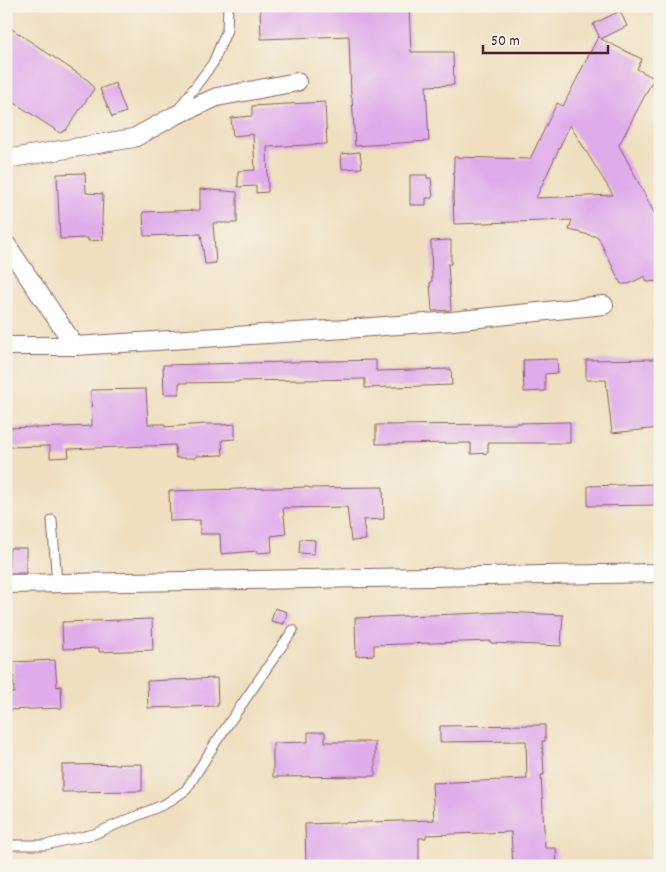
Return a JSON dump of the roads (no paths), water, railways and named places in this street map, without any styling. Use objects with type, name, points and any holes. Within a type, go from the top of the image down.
[{"type":"street","points":[[6,159],[134,138],[174,116],[217,97],[297,82]]},
{"type":"street","points":[[6,244],[75,346]]},
{"type":"street","points":[[6,346],[75,346],[374,327],[452,321],[604,304]]},
{"type":"street","points":[[6,584],[660,573]]},
{"type":"lane","points":[[174,116],[213,63],[227,30],[228,6]]},
{"type":"lane","points":[[52,520],[57,583]]},
{"type":"lane","points":[[6,845],[45,845],[94,834],[165,804],[186,790],[216,742],[294,630]]}]
